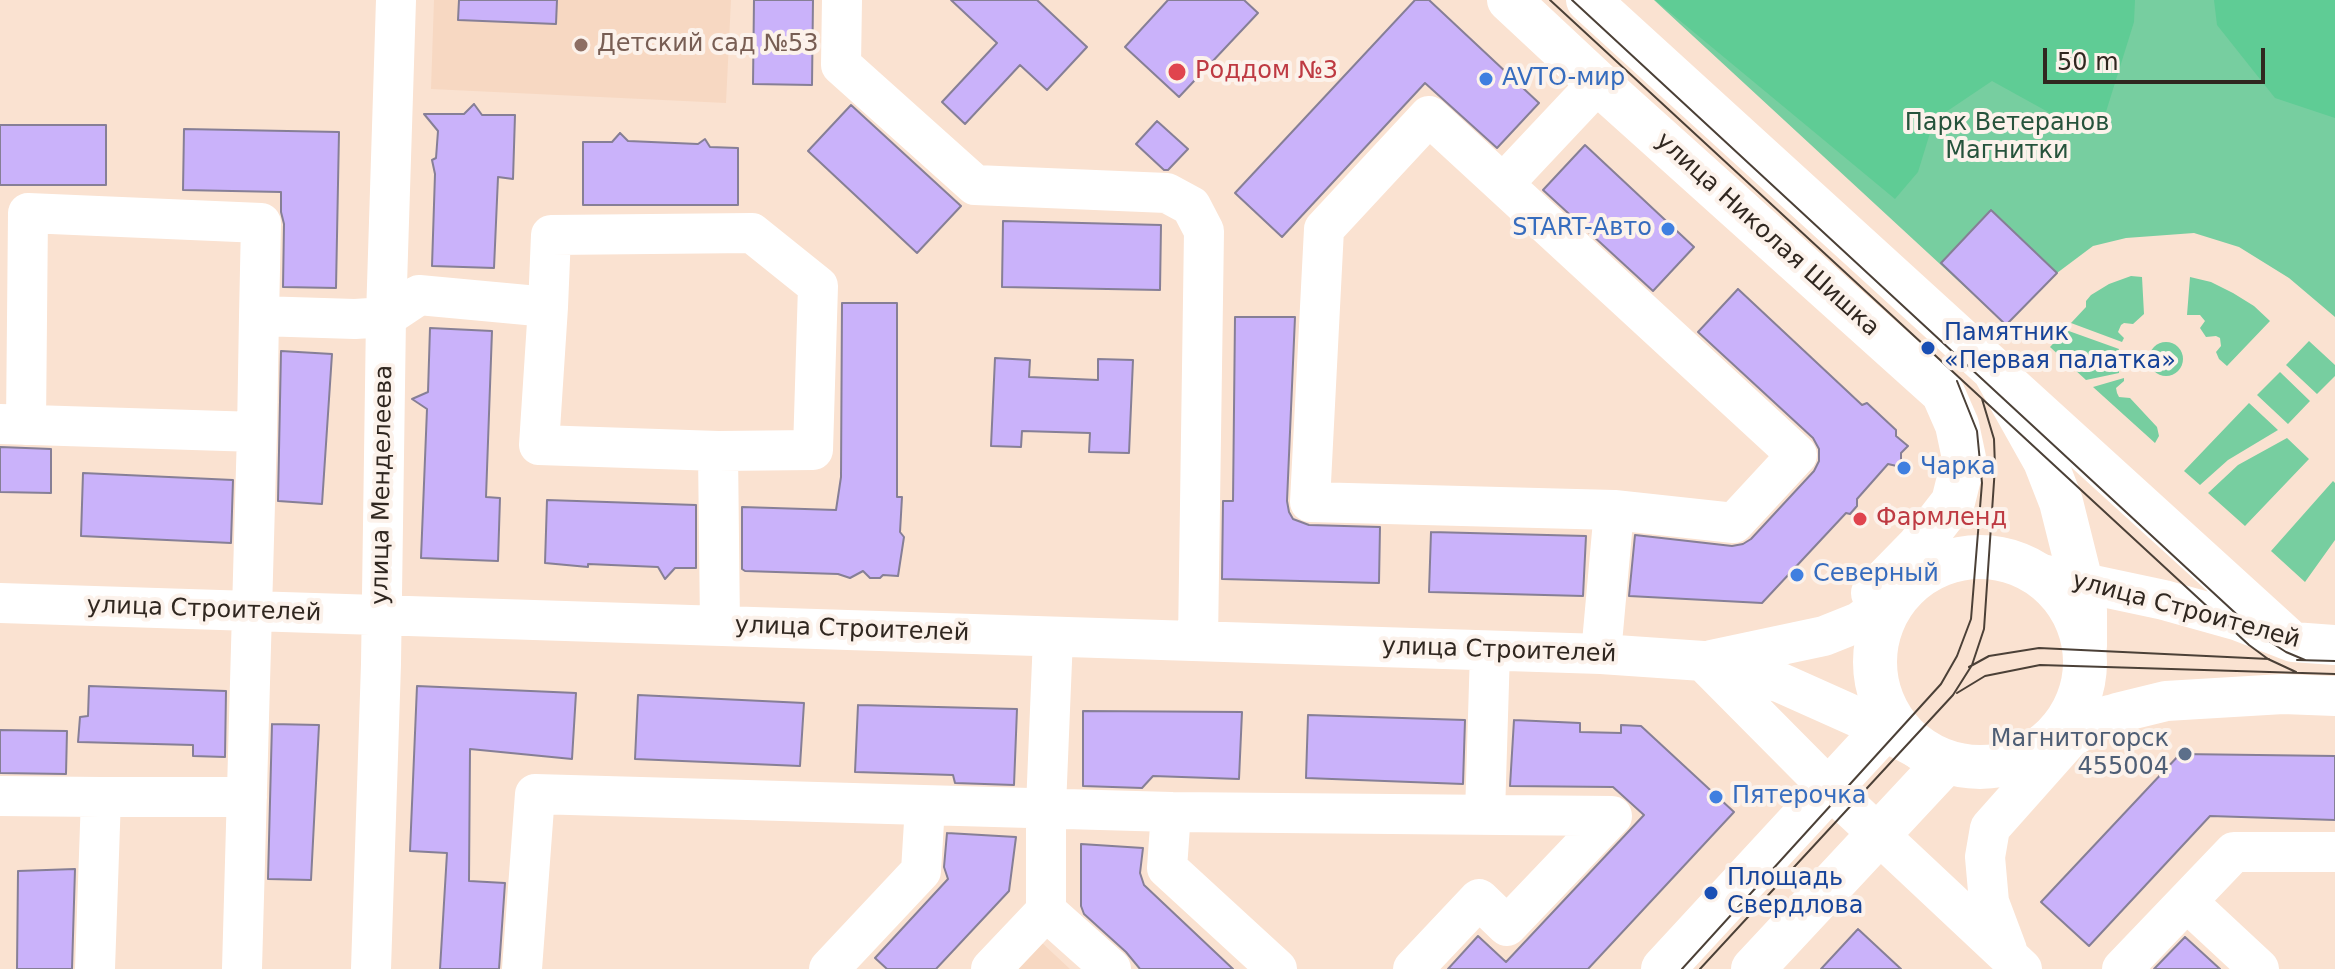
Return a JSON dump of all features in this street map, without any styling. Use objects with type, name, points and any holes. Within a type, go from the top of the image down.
[{"type":"main road","name":"улица Николая Шишка","points":[[1509,0],[1943,393],[1957,425],[1964,458],[1953,502],[1918,547],[1897,587]]},
{"type":"main road","points":[[1588,0],[1994,370],[2045,461],[2065,517],[2085,611],[2085,646],[2085,676],[2070,717],[2046,742],[2012,762],[1988,767],[1960,766],[1937,758],[1888,725],[1874,659],[1878,635],[1897,587],[1937,565],[1979,556],[2017,562],[2056,588],[2074,613],[2085,646]]},
{"type":"main road","points":[[1663,969],[1888,725]]},
{"type":"main road","points":[[1753,969],[1879,834],[1937,758]]},
{"type":"street","name":"улица Менделеева","points":[[371,969],[396,0]]},
{"type":"street","points":[[842,0],[841,65],[975,185],[1167,193],[1191,206],[1204,231],[1198,641]]},
{"type":"street","points":[[1503,184],[1598,83]]},
{"type":"street","points":[[1429,116],[1797,455],[1734,523],[1614,510],[1310,502],[1324,229],[1429,116]]},
{"type":"street","points":[[242,969],[253,612],[252,589],[257,432],[261,223],[14,214],[13,424],[257,432]]},
{"type":"street","points":[[752,233],[818,286],[813,450],[718,451],[539,445],[548,307],[551,235],[752,233]]},
{"type":"street","points":[[259,316],[386,317],[419,295],[548,307]]},
{"type":"street","points":[[1994,370],[2293,642]]},
{"type":"street","points":[[718,451],[720,626]]},
{"type":"street","points":[[1601,654],[1614,510]]},
{"type":"street","name":"улица Строителей","points":[[2037,573],[2151,597],[2239,621],[2293,642],[2335,645]]},
{"type":"street","name":"улица Строителей","points":[[1703,661],[1806,637],[1897,587]]},
{"type":"street","name":"улица Строителей","points":[[0,603],[1601,654],[1703,661],[1744,671],[1888,725]]},
{"type":"street","points":[[991,969],[1046,911],[1046,807],[1053,637]]},
{"type":"street","points":[[1485,814],[1490,651]]},
{"type":"street","points":[[1703,661],[1829,788],[2015,962]]},
{"type":"street","points":[[2015,962],[1989,902],[1985,857],[1990,828],[2016,775],[2046,742],[2109,715],[2166,701],[2283,694],[2335,696]]},
{"type":"street","points":[[1990,828],[2016,795],[2070,738],[2109,715]]},
{"type":"street","points":[[522,969],[535,794],[1171,812],[1612,816],[1507,926],[1479,899],[1413,969]]},
{"type":"street","points":[[0,796],[247,797]]},
{"type":"street","points":[[95,969],[101,797]]},
{"type":"street","points":[[829,969],[921,871],[925,806]]},
{"type":"street","points":[[1171,812],[1167,868],[1277,969]]},
{"type":"street","points":[[2122,969],[2234,852],[2335,852]]},
{"type":"street","points":[[2187,902],[2259,969]]},
{"type":"street","points":[[1046,911],[1111,969]]},
{"type":"shaded area","name":"Детский сад №53","points":[[434,0],[731,0],[726,103],[431,89]]},
{"type":"shaded area","points":[[1040,941],[1070,969],[1014,969]]},
{"type":"green space","name":"Парк Ветеранов Магнитки","points":[[1654,0],[2335,0],[2335,317],[2289,278],[2239,247],[2194,233],[2126,238],[2093,246],[2057,273],[2006,325]]},
{"type":"green space","points":[[1655,0],[2135,0],[2134,22],[2105,115],[2068,123],[1992,81],[1934,120],[1918,172],[1895,199]]},
{"type":"green space","points":[[2214,0],[2335,0],[2335,118],[2275,98],[2217,25]]},
{"type":"green space","points":[[2131,276],[2142,277],[2144,314],[2133,324],[2121,325],[2118,332],[2124,338],[2122,342],[2071,323],[2086,307],[2091,295]]},
{"type":"green space","points":[[2190,277],[2211,282],[2233,293],[2270,321],[2227,366],[2216,352],[2221,346],[2220,338],[2206,337],[2200,328],[2205,321],[2200,315],[2187,315]]},
{"type":"green space","points":[[2066,330],[2119,349],[2110,355],[2108,364],[2110,369],[2119,370],[2119,373],[2086,380],[2050,347]]},
{"type":"green space","points":[[2309,341],[2335,365],[2335,376],[2317,394],[2286,365]]},
{"type":"green space","points":[[2166,342],[2178,347],[2183,359],[2178,371],[2166,376],[2154,371],[2149,359],[2154,347]]},
{"type":"green space","points":[[2280,372],[2310,401],[2288,424],[2257,395]]},
{"type":"green space","points":[[2124,378],[2116,388],[2117,393],[2119,397],[2130,398],[2157,427],[2159,436],[2155,443],[2093,387]]},
{"type":"green space","points":[[2249,403],[2278,430],[2228,460],[2200,485],[2184,471]]},
{"type":"green space","points":[[2287,438],[2309,459],[2245,526],[2208,493],[2238,465]]},
{"type":"green space","points":[[2333,481],[2335,540],[2305,582],[2271,551]]},
{"type":"building","points":[[459,0],[557,0],[556,24],[458,20]]},
{"type":"building","points":[[754,0],[813,0],[812,85],[753,84]]},
{"type":"building","points":[[951,0],[1037,0],[1087,47],[1047,90],[1020,65],[965,124],[942,102],[997,43]]},
{"type":"building","name":"Роддом №3","points":[[1168,0],[1244,0],[1258,13],[1179,97],[1125,47]]},
{"type":"building","points":[[1415,0],[1429,0],[1539,103],[1497,148],[1425,83],[1282,237],[1235,193]]},
{"type":"building","points":[[474,104],[482,115],[515,115],[513,179],[498,177],[494,268],[432,266],[435,174],[432,160],[436,158],[438,131],[424,114],[464,114]]},
{"type":"building","points":[[851,105],[961,206],[917,253],[808,151]]},
{"type":"building","points":[[1157,121],[1188,149],[1168,170],[1164,170],[1136,144]]},
{"type":"building","points":[[0,125],[106,125],[106,185],[0,185]]},
{"type":"building","points":[[184,129],[339,132],[336,288],[283,287],[281,192],[183,190]]},
{"type":"building","points":[[620,133],[628,141],[698,144],[705,139],[710,147],[738,148],[738,205],[583,205],[583,142],[612,142]]},
{"type":"building","points":[[1585,145],[1694,247],[1653,291],[1543,190]]},
{"type":"building","points":[[1991,210],[2057,273],[2006,325],[1941,263]]},
{"type":"building","points":[[1003,221],[1161,225],[1160,290],[1002,287]]},
{"type":"building","points":[[1738,289],[1862,405],[1867,403],[1896,430],[1896,436],[1908,446],[1901,453],[1901,467],[1888,464],[1857,499],[1857,506],[1850,514],[1846,513],[1762,603],[1629,596],[1635,535],[1732,546],[1743,544],[1814,471],[1819,461],[1819,449],[1813,438],[1698,332]]},
{"type":"building","points":[[842,303],[897,303],[897,497],[902,497],[900,532],[904,537],[898,576],[870,578],[863,571],[850,578],[838,574],[745,571],[742,569],[742,507],[836,510],[841,477]]},
{"type":"building","points":[[1235,317],[1295,317],[1289,512],[1293,519],[1309,525],[1380,527],[1379,583],[1222,579],[1223,501],[1233,501]]},
{"type":"building","points":[[430,328],[492,331],[486,497],[500,498],[498,561],[421,558],[427,409],[412,399],[428,392]]},
{"type":"building","points":[[281,351],[332,354],[322,504],[278,501]]},
{"type":"building","points":[[995,358],[1030,360],[1029,377],[1098,380],[1098,359],[1133,360],[1129,453],[1089,452],[1090,433],[1022,431],[1021,447],[991,446]]},
{"type":"building","points":[[0,447],[51,449],[51,493],[0,492]]},
{"type":"building","points":[[83,473],[233,480],[231,543],[81,536]]},
{"type":"building","points":[[547,500],[696,505],[696,568],[675,568],[665,579],[658,567],[588,564],[588,567],[545,563]]},
{"type":"building","points":[[1431,532],[1586,536],[1583,596],[1429,592]]},
{"type":"building","points":[[89,686],[226,691],[225,757],[193,756],[193,745],[78,742],[80,717],[88,716]]},
{"type":"building","points":[[417,686],[576,693],[572,759],[470,749],[469,881],[505,883],[499,969],[440,969],[447,853],[410,851]]},
{"type":"building","points":[[638,695],[804,703],[800,766],[635,759]]},
{"type":"building","points":[[858,705],[1017,709],[1014,785],[955,783],[953,775],[855,772]]},
{"type":"building","points":[[1083,711],[1242,712],[1239,779],[1153,776],[1142,788],[1083,786]]},
{"type":"building","points":[[1308,715],[1465,720],[1463,784],[1306,778]]},
{"type":"building","points":[[1514,720],[1580,723],[1580,732],[1621,733],[1621,725],[1641,726],[1734,812],[1588,969],[1448,969],[1478,936],[1506,962],[1644,815],[1613,787],[1510,786]]},
{"type":"building","points":[[272,724],[319,725],[311,880],[268,879]]},
{"type":"building","points":[[0,730],[67,731],[66,774],[0,773]]},
{"type":"building","points":[[2180,754],[2335,756],[2335,820],[2210,816],[2089,946],[2041,902]]},
{"type":"building","points":[[947,833],[1016,837],[1009,891],[936,969],[887,969],[875,958],[948,879],[944,867]]},
{"type":"building","points":[[1081,844],[1143,848],[1140,873],[1144,885],[1233,969],[1140,969],[1084,914],[1081,906]]},
{"type":"building","points":[[75,869],[72,969],[17,969],[18,871]]},
{"type":"building","points":[[1858,929],[1901,969],[1821,969]]},
{"type":"building","points":[[2185,937],[2220,969],[2154,969]]},
{"type":"tram line","points":[[1550,0],[2249,645],[2268,659],[2296,672]]},
{"type":"tram line","points":[[1572,0],[2258,634],[2305,660]]},
{"type":"tram line","points":[[1682,969],[1941,684],[1957,656],[1971,619],[1982,483],[1977,431],[1957,381]]},
{"type":"tram line","points":[[1700,969],[1953,695],[1972,665],[1984,629],[1995,467],[1994,439],[1982,399]]},
{"type":"tram line","points":[[1969,667],[1989,656],[2039,648],[2269,659]]},
{"type":"tram line","points":[[2297,660],[2335,661]]},
{"type":"tram line","points":[[1957,693],[1985,676],[2040,665],[2335,674]]},
{"type":"place","name":"Детский сад №53","points":[[581,45]]},
{"type":"place","name":"Роддом №3","points":[[1177,72]]},
{"type":"place","name":"AVTO-мир","points":[[1486,79]]},
{"type":"place","name":"START-Авто","points":[[1668,229]]},
{"type":"place","name":"Памятник «Первая палатка»","points":[[1928,348]]},
{"type":"place","name":"Чарка","points":[[1904,468]]},
{"type":"place","name":"Фармленд","points":[[1860,519]]},
{"type":"place","name":"Северный","points":[[1797,575]]},
{"type":"place","name":"Магнитогорск 455004","points":[[2185,754]]},
{"type":"place","name":"Пятерочка","points":[[1716,797]]},
{"type":"place","name":"Площадь Свердлова","points":[[1711,893]]}]
